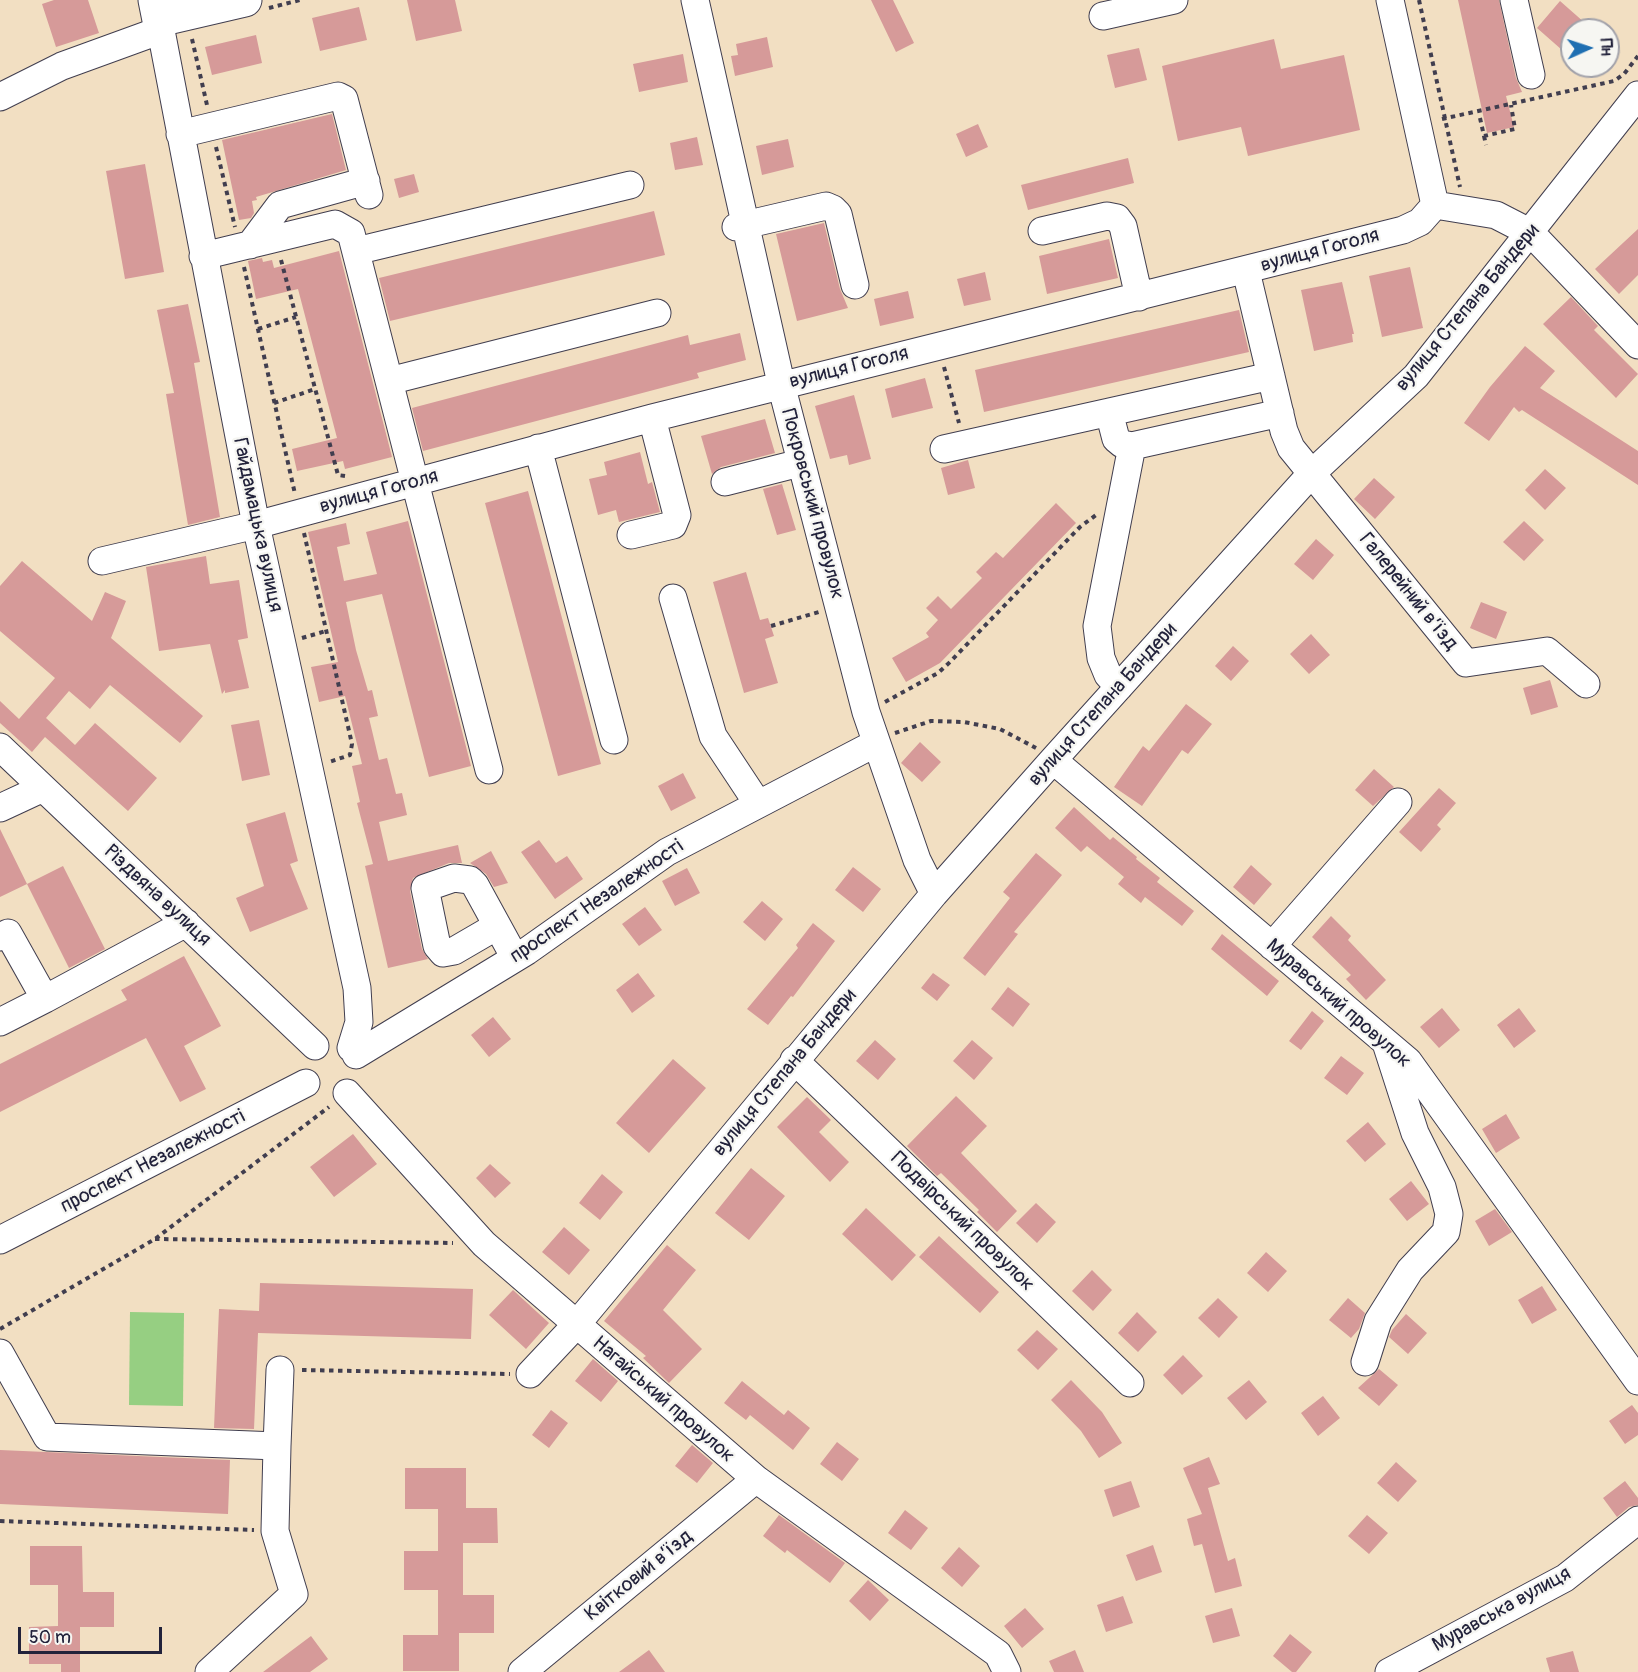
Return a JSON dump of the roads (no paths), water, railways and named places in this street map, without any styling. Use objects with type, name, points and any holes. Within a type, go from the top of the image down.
[{"type":"main road","points":[[166,16],[245,0]]},
{"type":"street","name":"Покровський провулок","points":[[695,0],[781,385],[866,712],[917,860],[934,894]]},
{"type":"street","points":[[1103,16],[1174,0]]},
{"type":"street","points":[[1390,0],[1435,205],[1496,214],[1531,233],[1638,345]]},
{"type":"street","points":[[1514,0],[1531,75]]},
{"type":"street","points":[[0,97],[166,16]]},
{"type":"street","name":"Гайдамацька вулиця","points":[[166,16],[180,134],[256,525],[357,988],[359,1022],[354,1052]]},
{"type":"street","name":"вулиця Степана Бандери","points":[[530,1374],[576,1324],[934,894],[1311,474],[1416,376],[1638,95]]},
{"type":"street","points":[[180,134],[338,96],[344,99],[368,188],[280,205],[251,245]]},
{"type":"street","points":[[356,250],[630,185]]},
{"type":"street","name":"вулиця Гоголя","points":[[102,561],[256,525],[781,385],[1246,271],[1403,230],[1420,222],[1435,205]]},
{"type":"street","points":[[736,227],[826,206],[833,209],[838,214],[855,285]]},
{"type":"street","points":[[1042,231],[1107,216],[1117,218],[1123,226],[1139,297]]},
{"type":"street","points":[[204,256],[335,224],[351,233],[489,770]]},
{"type":"street","points":[[1246,271],[1280,413],[1291,448],[1311,474]]},
{"type":"street","points":[[389,381],[657,313]]},
{"type":"street","points":[[954,447],[1271,376]]},
{"type":"street","points":[[1108,412],[1116,439],[1122,444],[1132,446],[1280,413]]},
{"type":"street","points":[[631,535],[673,525],[677,515],[652,418]]},
{"type":"street","points":[[1119,687],[1108,675],[1101,658],[1097,626],[1132,446]]},
{"type":"street","points":[[538,448],[614,740]]},
{"type":"street","points":[[725,482],[800,463]]},
{"type":"street","name":"Галерейний в’їзд","points":[[1311,474],[1466,663],[1547,651],[1586,684]]},
{"type":"street","points":[[673,598],[713,736],[758,804]]},
{"type":"street","name":"проспект Незалежності","points":[[354,1052],[515,958],[667,852],[876,743]]},
{"type":"street","name":"Різдвяна вулиця","points":[[0,747],[315,1046]]},
{"type":"street","name":"Муравський провулок","points":[[1053,760],[1408,1061],[1638,1381]]},
{"type":"street","points":[[0,808],[43,788]]},
{"type":"street","points":[[1272,946],[1398,802]]},
{"type":"street","points":[[0,1022],[186,923]]},
{"type":"street","points":[[497,926],[515,958]]},
{"type":"street","points":[[0,937],[8,933],[45,999]]},
{"type":"street","points":[[336,1041],[354,1052],[360,1072],[354,1088],[347,1094],[329,1098],[312,1091],[306,1083],[303,1067],[309,1052],[315,1046],[336,1041]]},
{"type":"street","points":[[1365,1362],[1378,1321],[1410,1270],[1446,1232],[1449,1214],[1442,1187],[1415,1133],[1386,1042]]},
{"type":"street","name":"Подвірський провулок","points":[[794,1060],[1130,1383]]},
{"type":"street","name":"проспект Незалежності","points":[[0,1240],[306,1083]]},
{"type":"street","name":"Нагайський провулок","points":[[347,1094],[484,1244],[756,1479],[998,1654],[1007,1672]]},
{"type":"street","points":[[0,1353],[47,1437],[277,1446]]},
{"type":"street","points":[[209,1672],[294,1594],[275,1531],[280,1370]]},
{"type":"street","name":"Квітковий в’їзд","points":[[522,1672],[756,1479]]},
{"type":"street","name":"Муравська вулиця","points":[[1389,1672],[1565,1578],[1638,1520]]}]
